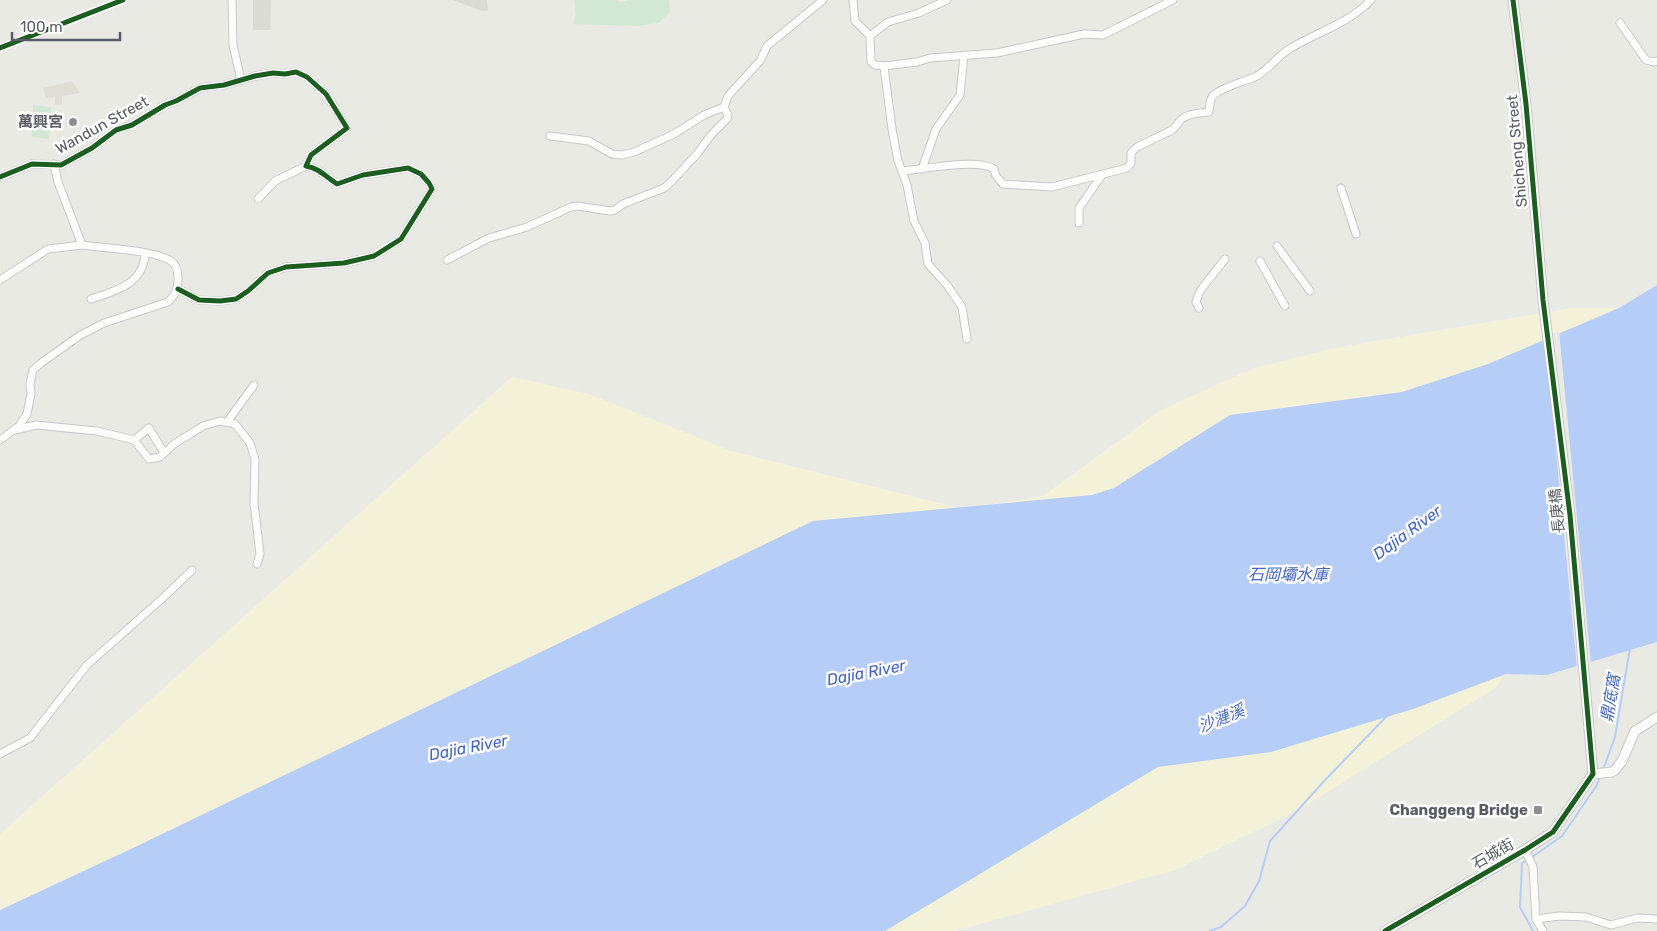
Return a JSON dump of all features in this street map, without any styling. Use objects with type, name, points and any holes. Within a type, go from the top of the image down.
[{"type":"street","points":[[232,0],[233,45],[241,80]]},
{"type":"street","points":[[447,260],[490,238],[527,227],[571,207],[615,210],[623,204],[667,186],[727,119],[728,115],[724,107],[728,96],[760,61],[767,46],[824,0]]},
{"type":"street","points":[[853,0],[855,21],[870,36],[871,62],[875,65],[884,66],[930,58],[997,52],[1084,34],[1104,35],[1173,0]]},
{"type":"street","points":[[870,36],[888,22],[919,13],[947,0]]},
{"type":"street","points":[[903,171],[953,164],[987,165],[994,169],[996,176],[1003,184],[1052,187],[1130,166],[1130,157],[1134,149],[1176,128],[1181,119],[1209,112],[1212,96],[1271,67],[1288,50],[1345,19],[1371,0]]},
{"type":"street","name":"Shicheng Street","points":[[1514,0],[1526,104],[1543,300]]},
{"type":"street","points":[[1620,23],[1646,60],[1657,61]]},
{"type":"street","points":[[922,169],[936,129],[960,95],[964,55]]},
{"type":"street","points":[[884,66],[898,161],[903,171],[914,221],[925,243],[928,264],[947,285],[962,307],[967,338]]},
{"type":"street","name":"Wandun Street","points":[[0,177],[32,164],[61,165],[92,148],[116,130],[132,125],[164,105],[176,101],[200,88],[224,85],[273,73],[285,74],[296,72],[307,78],[326,94],[346,128],[311,155],[306,166]]},
{"type":"street","points":[[550,136],[589,141],[612,154],[622,155],[634,152],[674,134],[704,115],[724,107]]},
{"type":"street","points":[[54,164],[58,182],[82,245]]},
{"type":"street","points":[[178,289],[199,300],[220,301],[236,299],[268,273],[286,268],[344,263],[374,256],[400,239],[432,189],[429,182],[421,174],[408,168],[363,175],[337,184],[314,167],[306,166],[275,181],[258,199]]},
{"type":"street","points":[[1080,223],[1079,208],[1102,175]]},
{"type":"street","points":[[1341,188],[1356,234]]},
{"type":"street","points":[[0,280],[48,249],[82,245],[146,253],[171,261],[178,270],[178,289],[168,302],[79,336],[33,370],[30,384],[32,394],[27,414],[19,426],[0,440]]},
{"type":"street","points":[[1277,246],[1310,291]]},
{"type":"street","points":[[91,299],[125,288],[140,273],[146,253]]},
{"type":"street","points":[[1199,308],[1196,302],[1200,291],[1225,259]]},
{"type":"street","points":[[1260,261],[1285,306]]},
{"type":"street","name":"長庚橋","points":[[1543,300],[1570,515],[1589,720],[1592,774]]},
{"type":"street","points":[[227,422],[254,386]]},
{"type":"street","points":[[14,430],[36,425],[97,431],[134,440],[149,459],[160,457],[203,426],[220,421],[235,424],[250,443],[255,459],[254,503],[260,554],[258,564]]},
{"type":"street","points":[[134,440],[149,428],[164,453]]},
{"type":"street","points":[[0,754],[30,738],[87,665],[192,570]]},
{"type":"street","points":[[1592,774],[1612,772],[1622,761],[1635,731],[1657,717]]},
{"type":"street","name":"石城街","points":[[1385,931],[1526,852],[1553,832],[1592,774]]},
{"type":"street","points":[[1526,852],[1533,867],[1536,886],[1536,919],[1543,931]]},
{"type":"street","points":[[1536,919],[1559,916],[1586,917],[1611,925],[1637,918],[1657,919]]},
{"type":"shaded area","points":[[253,0],[271,0],[270,30],[253,30]]},
{"type":"shaded area","points":[[453,0],[487,0],[488,11],[482,11]]},
{"type":"shaded area","points":[[574,0],[616,0],[622,2],[629,0],[669,0],[670,12],[658,23],[638,26],[573,24],[576,14]]},
{"type":"shaded area","points":[[72,81],[80,93],[62,96],[62,104],[55,105],[55,97],[46,98],[43,88]]},
{"type":"shaded area","points":[[33,105],[51,107],[49,139],[32,137]]},
{"type":"sand","points":[[1572,308],[1619,308],[1488,364],[1402,392],[1230,415],[1114,488],[1092,495],[1413,709],[1506,674],[1495,688],[1298,810],[1175,870],[955,931],[0,931],[0,834],[512,377],[589,394],[731,451],[962,509],[1043,496],[1161,410],[1254,368],[1334,348]]},
{"type":"water","points":[[1657,285],[1657,642],[1547,675],[1506,674],[1413,709],[1271,752],[1158,767],[885,931],[0,931],[0,910],[813,521],[1092,495],[1114,488],[1230,415],[1402,392],[1488,364],[1619,308]]},
{"type":"pier","points":[[1559,331],[1591,664],[1577,668],[1545,337]]},
{"type":"waterway","name":"鼎底窩","points":[[1603,770],[1615,737],[1630,648]]},
{"type":"waterway","points":[[1210,931],[1221,927],[1245,906],[1259,881],[1270,841],[1387,716]]},
{"type":"waterway","name":"鼎底窩","points":[[1532,857],[1562,836],[1597,785],[1600,776]]},
{"type":"waterway","name":"鼎底窩","points":[[1528,860],[1522,863],[1520,907],[1533,931]]},
{"type":"cycle path","points":[[0,48],[123,0]]},
{"type":"cycle path","points":[[1385,931],[1553,832],[1593,774],[1570,515],[1543,300],[1526,104],[1513,0]]},
{"type":"cycle path","points":[[0,177],[32,164],[61,165],[92,148],[116,130],[132,125],[165,105],[200,88],[224,85],[255,76],[296,72],[307,77],[326,94],[347,128],[311,155],[306,166],[319,171],[337,184],[363,175],[408,168],[421,174],[432,189],[401,239],[374,256],[344,263],[286,267],[268,273],[236,299],[220,301],[199,300],[178,289]]},
{"type":"place","name":"萬興宮","points":[[73,122]]},
{"type":"place","name":"Changgeng Bridge","points":[[1538,810]]},
{"type":"water label","name":"Dajia River","points":[[1407,532]]},
{"type":"water label","name":"石岡壩水庫","points":[[1288,574]]},
{"type":"water label","name":"Dajia River","points":[[866,672]]},
{"type":"water label","name":"沙漣溪","points":[[1221,718]]},
{"type":"water label","name":"Dajia River","points":[[468,747]]}]
